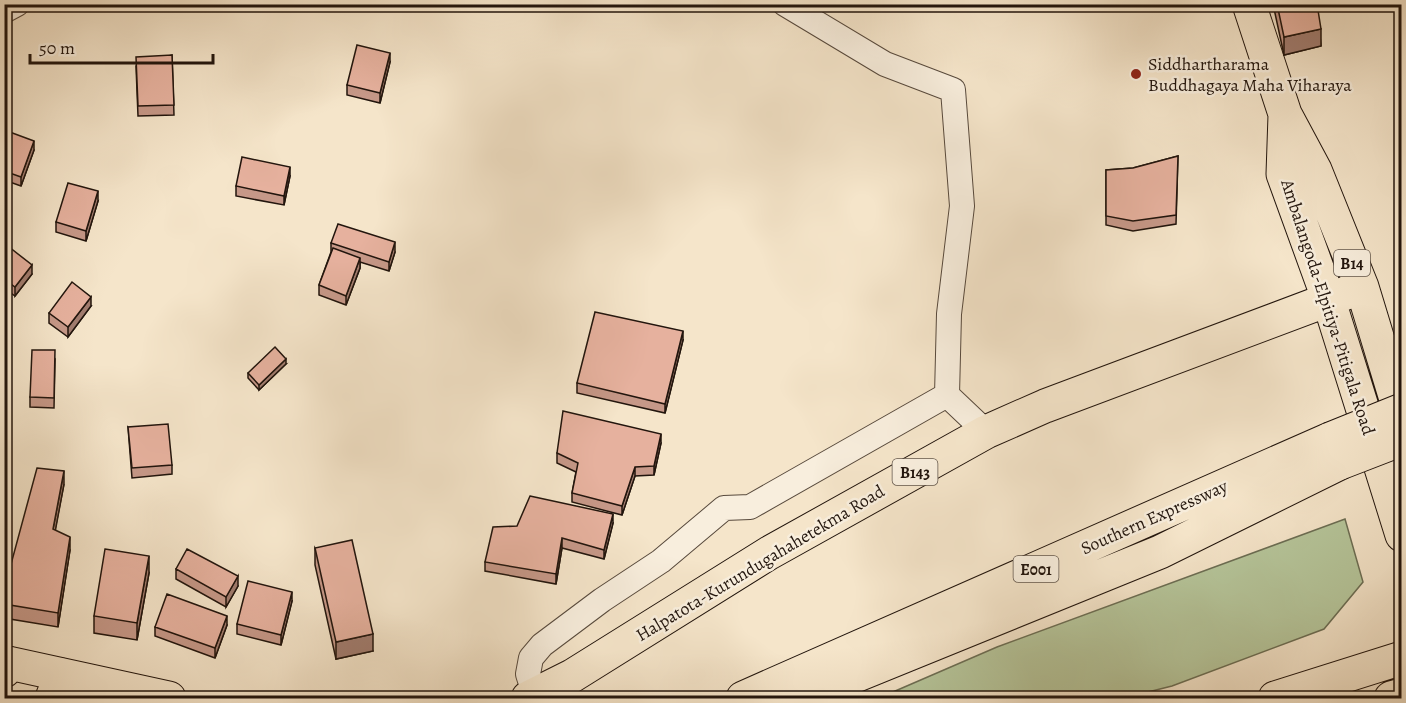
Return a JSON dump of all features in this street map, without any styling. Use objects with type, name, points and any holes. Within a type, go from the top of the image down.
[{"type":"main road","name":"B14","points":[[1249,4],[1285,114]]},
{"type":"main road","name":"Ambalangoda-Elpitiya-Pitigala Road","points":[[1285,114],[1315,170],[1362,287],[1401,419]]},
{"type":"main road","name":"Ambalangoda-Elpitiya-Pitigala Road","points":[[1285,114],[1283,174],[1328,298],[1401,535]]},
{"type":"main road","name":"Halpatota-Kurundugahahetekma Road","points":[[532,697],[769,553],[986,432],[1045,406],[1362,287]]},
{"type":"main road","name":"Southern Expressway","points":[[743,699],[796,695],[1160,552],[1335,451],[1401,410]]},
{"type":"main road","name":"Southern Expressway","points":[[1335,451],[1401,439]]},
{"type":"main road","points":[[1275,699],[1401,658]]},
{"type":"main road","points":[[5,665],[57,687],[169,699]]},
{"type":"main road","points":[[729,699],[796,695]]},
{"type":"main road","points":[[1391,699],[1401,695]]},
{"type":"street","points":[[4,11],[17,4]]},
{"type":"street","points":[[785,4],[885,64],[953,90],[962,206],[949,314],[947,395],[986,432]]},
{"type":"street","points":[[532,697],[528,674],[531,658],[542,645],[602,600],[661,561],[724,508],[750,507],[947,395]]},
{"type":"green space","points":[[1345,519],[1363,582],[1324,629],[1172,686],[1124,698],[879,698],[997,647]]},
{"type":"building","points":[[1277,4],[1317,4],[1321,29],[1284,37]]},
{"type":"building","points":[[357,45],[390,53],[380,93],[347,85]]},
{"type":"building","points":[[172,55],[174,105],[138,106],[136,57]]},
{"type":"building","points":[[7,131],[34,141],[21,177],[4,171],[4,139]]},
{"type":"building","points":[[1178,156],[1176,215],[1133,221],[1106,216],[1106,170],[1133,168]]},
{"type":"building","points":[[242,157],[290,167],[284,196],[236,186]]},
{"type":"building","points":[[68,183],[98,191],[86,231],[56,222]]},
{"type":"building","points":[[338,224],[395,242],[389,262],[331,243]]},
{"type":"building","points":[[4,243],[32,265],[15,287],[4,279]]},
{"type":"building","points":[[333,248],[360,258],[346,296],[319,285]]},
{"type":"building","points":[[72,282],[91,297],[68,327],[49,313]]},
{"type":"building","points":[[595,312],[683,331],[665,404],[577,383]]},
{"type":"building","points":[[275,347],[286,359],[259,385],[248,373]]},
{"type":"building","points":[[32,350],[55,350],[54,398],[30,397]]},
{"type":"building","points":[[563,411],[661,434],[654,466],[635,467],[622,506],[572,493],[578,463],[557,453]]},
{"type":"building","points":[[168,424],[172,465],[132,468],[128,427]]},
{"type":"building","points":[[37,468],[64,471],[53,529],[70,537],[58,613],[4,604],[4,590]]},
{"type":"building","points":[[530,496],[613,514],[604,550],[562,538],[556,574],[485,562],[493,527],[517,526]]},
{"type":"building","points":[[352,540],[373,634],[336,642],[315,548]]},
{"type":"building","points":[[105,549],[149,556],[137,623],[94,616]]},
{"type":"building","points":[[187,549],[238,576],[226,597],[176,569]]},
{"type":"building","points":[[248,581],[292,592],[281,635],[237,624]]},
{"type":"building","points":[[167,594],[227,616],[215,648],[155,627]]},
{"type":"place","name":"Siddhartharama Buddhagaya Maha Viharaya","points":[[1136,74]]}]
